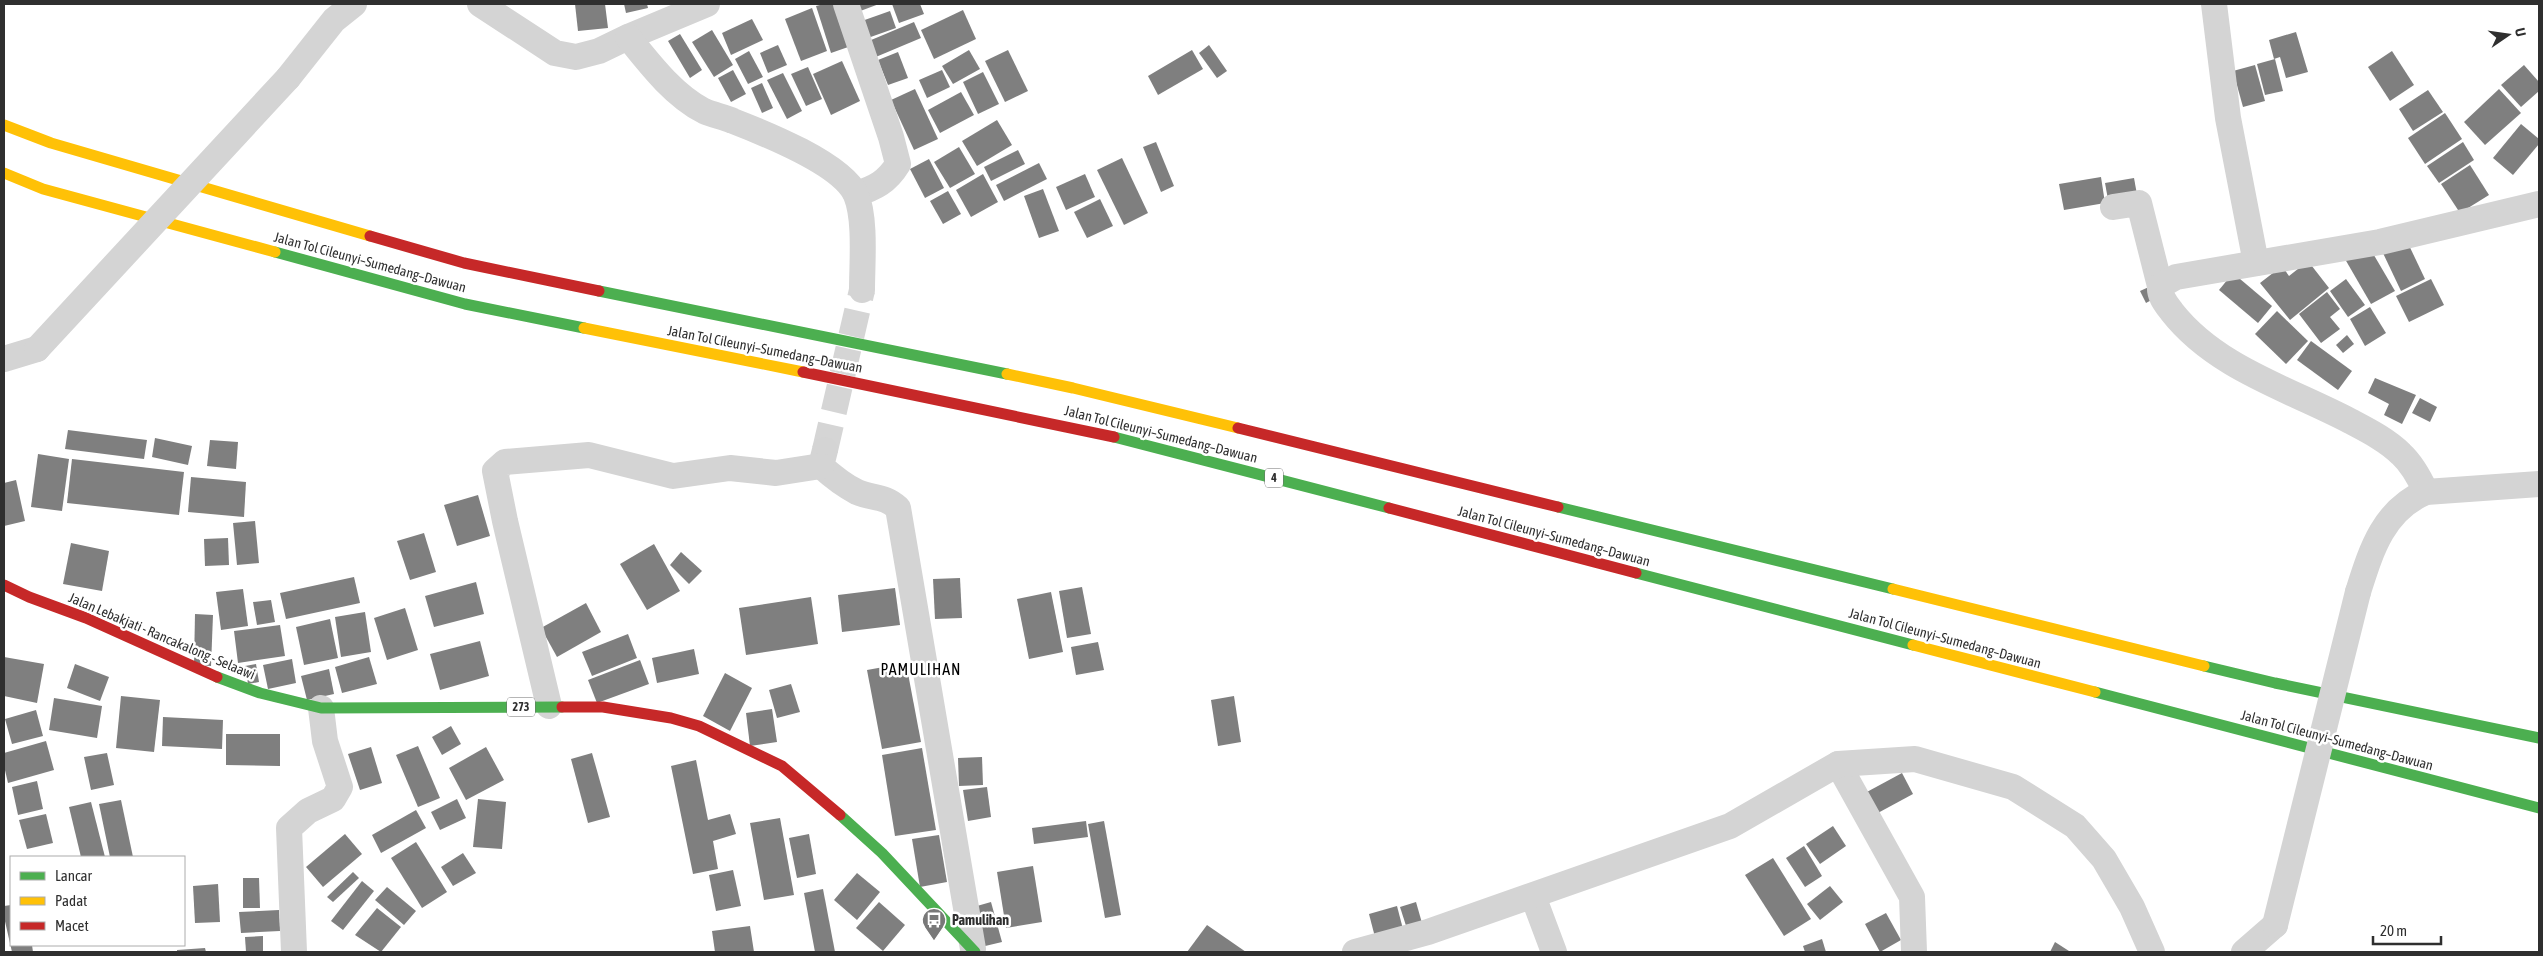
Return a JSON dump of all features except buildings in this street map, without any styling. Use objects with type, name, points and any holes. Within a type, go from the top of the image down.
[{"type":"main road","name":"Jalan Tol Cileunyi–Sumedang–Dawuan","points":[[4,125],[51,143],[464,263],[1073,388],[2275,683],[2539,738]]},
{"type":"main road","name":"Jalan Tol Cileunyi–Sumedang–Dawuan","points":[[4,173],[43,189],[465,304],[1080,428],[2539,808]]},
{"type":"main road","name":"Jalan Lebakjati - Rancakalong - Selaawi","points":[[4,585],[29,597],[86,618],[210,675],[260,693],[320,708],[603,706],[671,718],[712,732],[782,766],[882,853],[974,951]]},
{"type":"street","points":[[4,359],[37,349],[288,78],[334,20],[354,4]]},
{"type":"street","points":[[480,4],[555,53],[576,57],[599,52],[628,37],[707,4]]},
{"type":"street","points":[[846,4],[891,137],[898,164],[890,177],[875,189],[856,194]]},
{"type":"street","points":[[2214,4],[2228,118],[2256,263]]},
{"type":"street","points":[[628,37],[653,67],[680,93],[704,111],[792,145],[844,179],[856,194],[860,215],[862,290]]},
{"type":"street","points":[[2113,207],[2139,203],[2160,286],[2159,293],[2178,320],[2207,347],[2240,368],[2316,403],[2374,434],[2401,454],[2420,479],[2426,492]]},
{"type":"street","points":[[2160,286],[2176,277],[2380,242],[2539,204]]},
{"type":"street","points":[[550,706],[495,471],[505,462],[588,455],[673,476],[730,468],[776,473],[823,458],[836,479],[859,493],[889,499],[898,508],[974,951]]},
{"type":"street","points":[[2244,952],[2275,925],[2358,592],[2380,531],[2394,513],[2410,499],[2426,492],[2539,484]]},
{"type":"street","points":[[294,952],[289,828],[308,811],[332,799],[340,787],[325,741],[320,708]]},
{"type":"street","points":[[1359,952],[1428,932],[1730,826],[1838,764],[1915,759],[2013,787],[2076,826],[2104,859],[2132,907],[2152,952]]},
{"type":"street","points":[[1838,764],[1912,897],[1914,952]]},
{"type":"street","points":[[1533,896],[1554,952]]},
{"type":"tunnel","points":[[825,450],[862,290]]},
{"type":"traffic: fast","points":[[275,252],[465,304],[584,328]]},
{"type":"traffic: fast","points":[[599,291],[1007,374]]},
{"type":"traffic: fast","points":[[1114,437],[1389,508]]},
{"type":"traffic: fast","points":[[1558,507],[1893,589]]},
{"type":"traffic: fast","points":[[1636,573],[1913,645]]},
{"type":"traffic: fast","points":[[2204,666],[2275,683],[2539,738]]},
{"type":"traffic: fast","points":[[217,677],[260,693],[321,708],[562,707]]},
{"type":"traffic: fast","points":[[2095,692],[2539,808]]},
{"type":"traffic: fast","points":[[840,815],[882,853],[975,952]]},
{"type":"traffic: slow","points":[[4,125],[51,143],[370,236]]},
{"type":"traffic: slow","points":[[4,173],[43,189],[275,252]]},
{"type":"traffic: slow","points":[[584,328],[803,372]]},
{"type":"traffic: slow","points":[[1007,374],[1238,428]]},
{"type":"traffic: slow","points":[[1893,589],[2204,666]]},
{"type":"traffic: slow","points":[[1913,645],[2095,692]]},
{"type":"traffic: jam","points":[[370,236],[464,263],[599,291]]},
{"type":"traffic: jam","points":[[803,372],[1114,437]]},
{"type":"traffic: jam","points":[[1238,428],[1558,507]]},
{"type":"traffic: jam","points":[[1389,508],[1636,573]]},
{"type":"traffic: jam","points":[[4,585],[29,597],[86,618],[217,677]]},
{"type":"traffic: jam","points":[[562,707],[603,707],[671,718],[699,726],[782,766],[840,815]]},
{"type":"place","name":"Pamulihan","points":[[934,941]]},
{"type":"district","name":"PAMULIHAN","points":[[921,669]]}]
